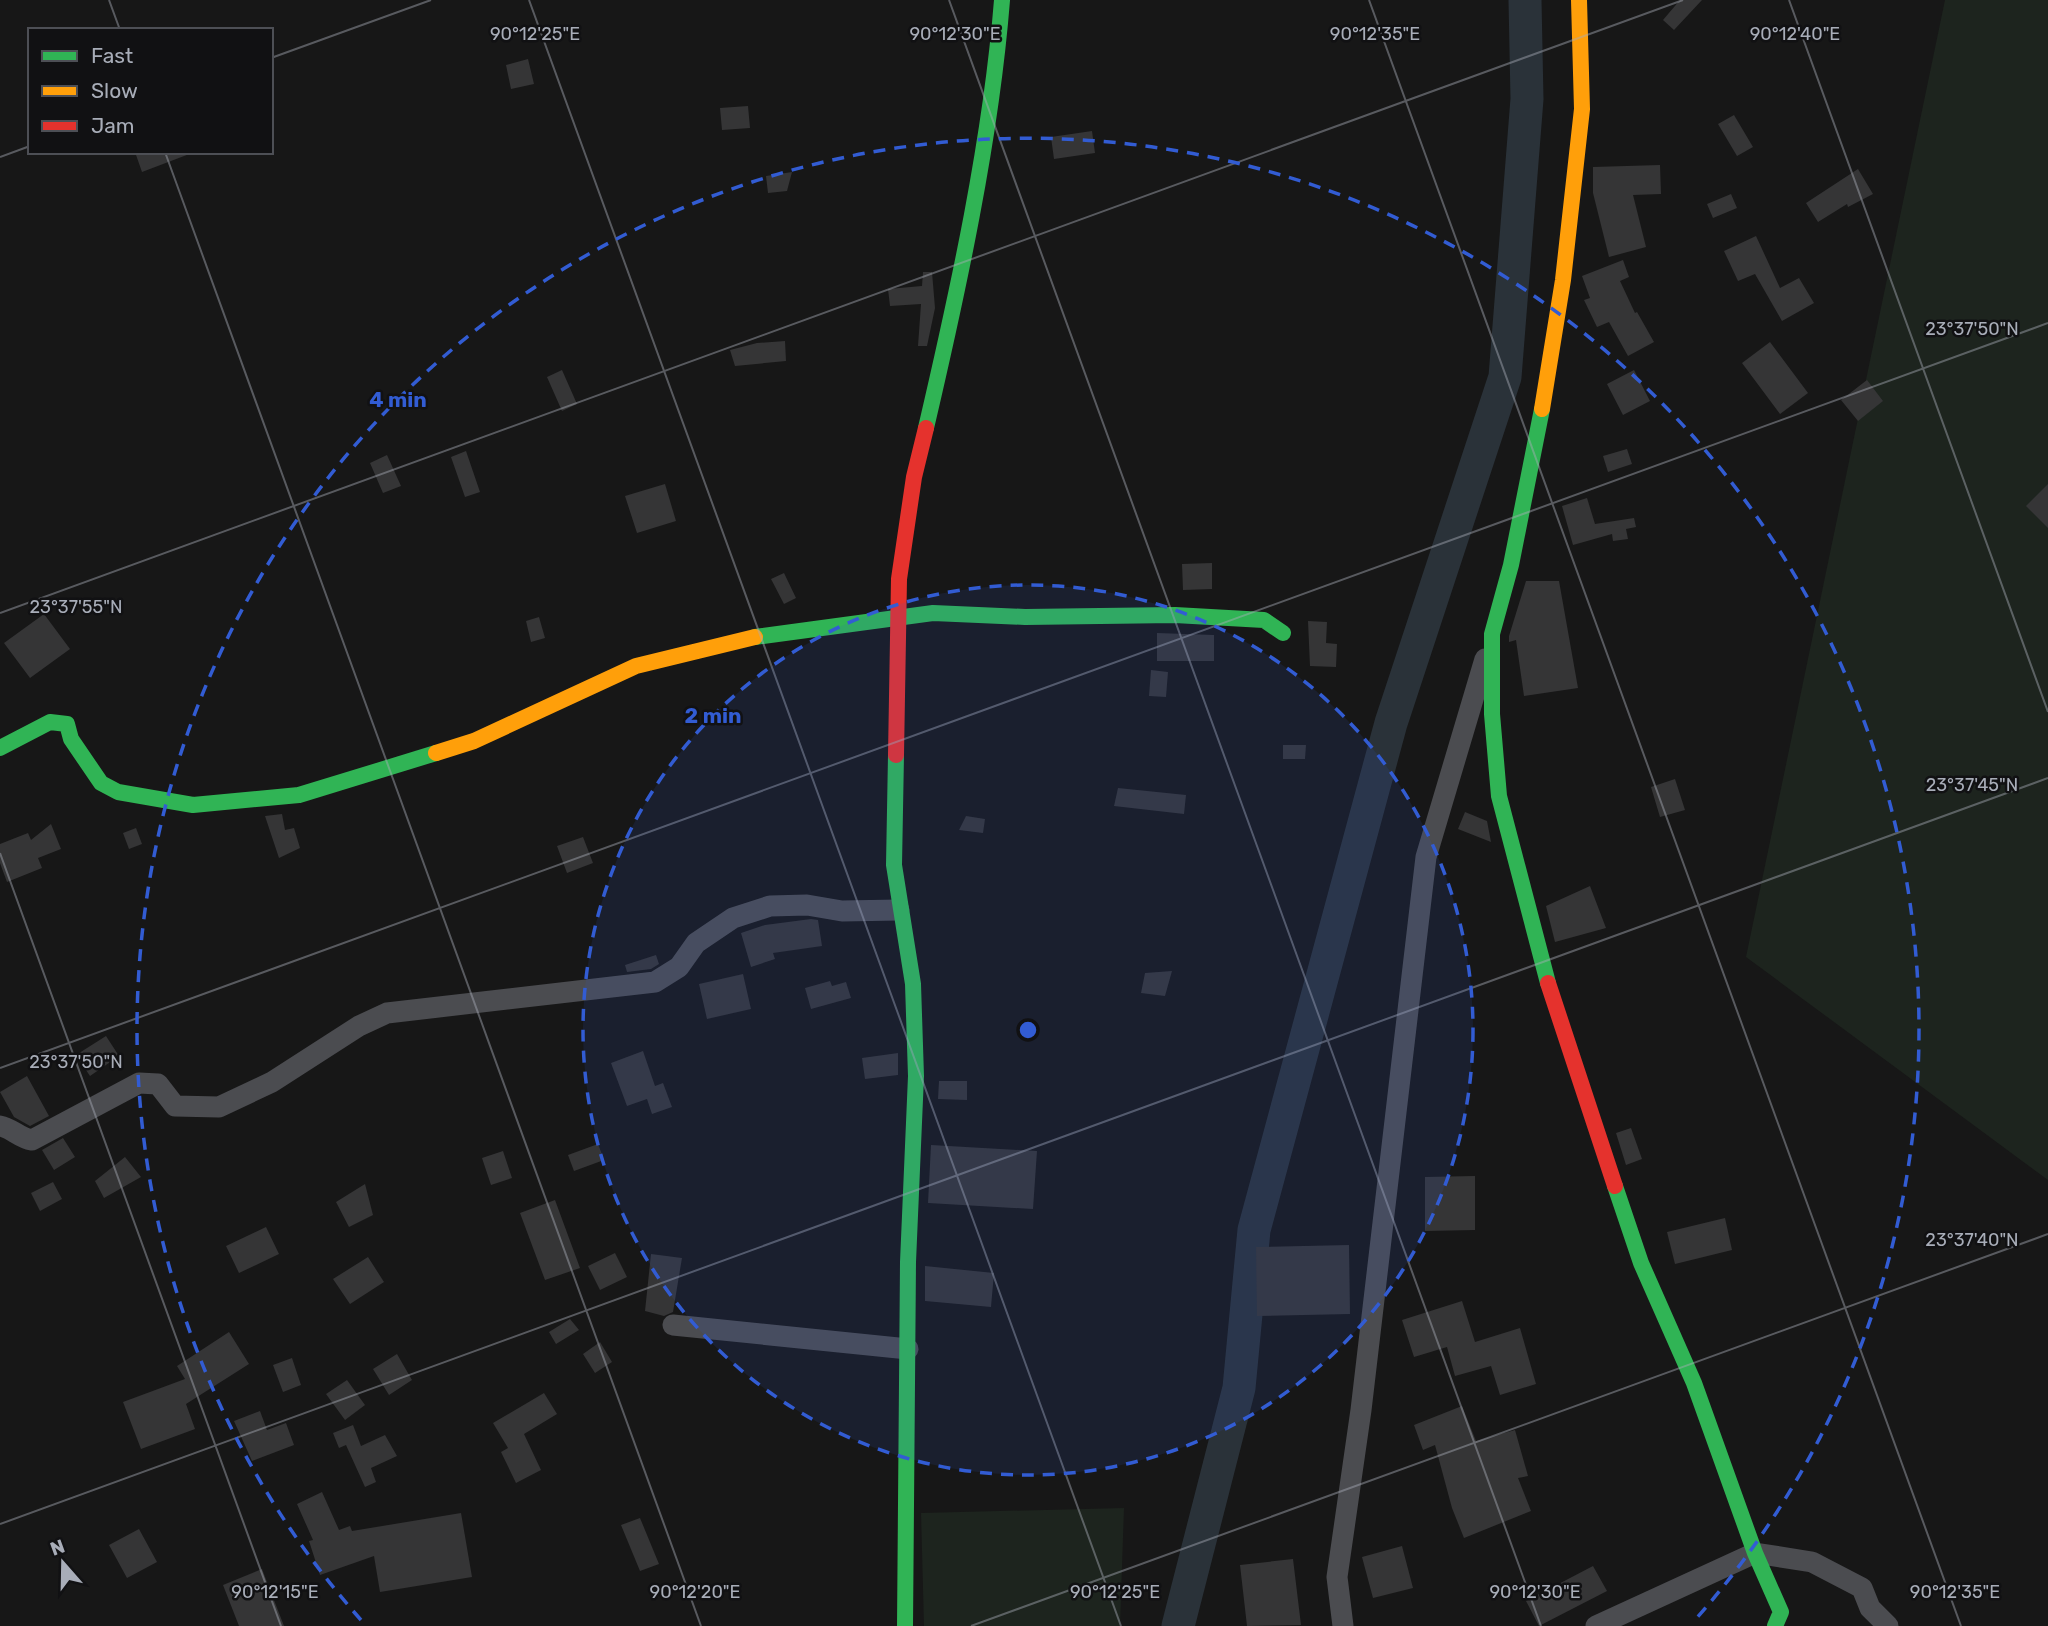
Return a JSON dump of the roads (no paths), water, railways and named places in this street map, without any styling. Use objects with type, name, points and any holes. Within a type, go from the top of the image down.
[{"type":"street","points":[[905,1626],[908,1349],[916,1076],[913,984],[899,910],[894,865],[900,579],[914,477],[948,333],[997,64],[1002,0]]},
{"type":"street","points":[[1343,1626],[1337,1577],[1362,1396],[1426,858],[1511,565],[1533,460],[1563,281],[1582,109],[1579,0]]},
{"type":"street","points":[[0,748],[50,722],[66,724],[71,739],[101,783],[118,792],[193,805],[299,794],[474,741],[636,666],[768,634],[933,613],[1025,617],[1175,615],[1264,620],[1283,634]]},
{"type":"street","points":[[1492,634],[1492,714],[1499,796],[1551,996],[1641,1264],[1693,1383],[1755,1552],[1781,1612],[1775,1626]]},
{"type":"street","points":[[0,1126],[7,1127],[19,1138],[32,1140],[139,1083],[158,1084],[175,1106],[219,1107],[272,1082],[359,1026],[387,1013],[654,982],[680,967],[696,943],[733,918],[770,906],[807,905],[842,911],[899,910]]},
{"type":"street","points":[[673,1325],[908,1349]]},
{"type":"street","points":[[1596,1626],[1755,1552],[1812,1562],[1861,1588],[1870,1608],[1888,1626]]},
{"type":"waterway","points":[[1178,1626],[1239,1388],[1254,1230],[1391,723],[1505,377],[1527,99],[1525,0]]}]
